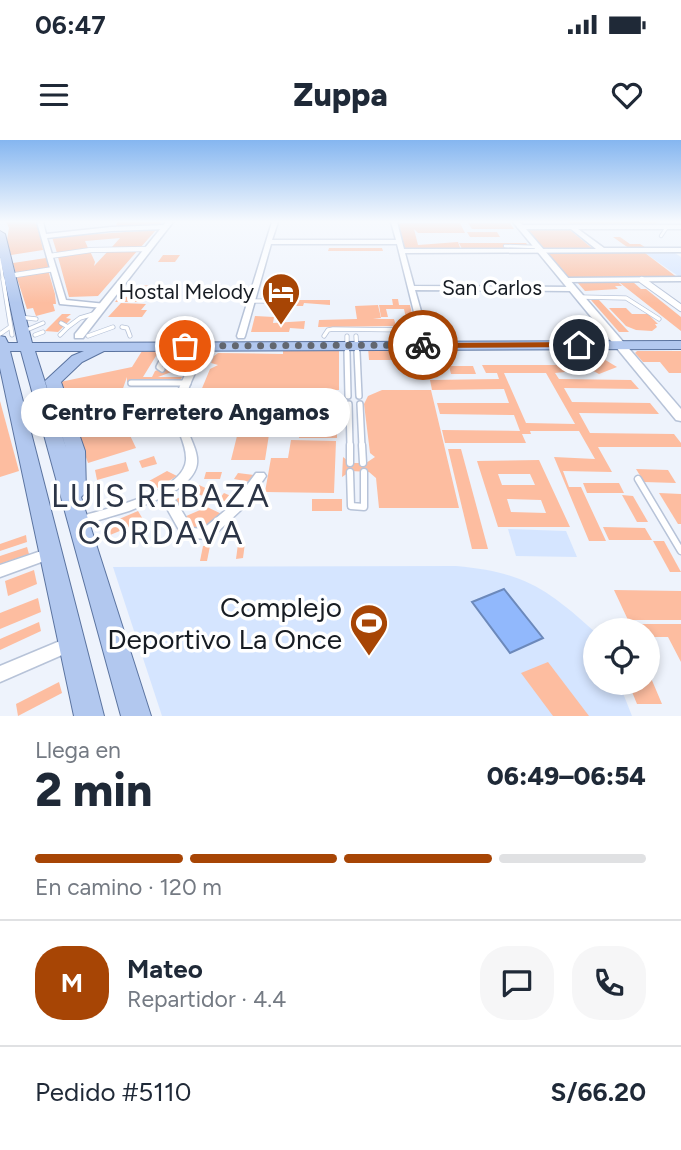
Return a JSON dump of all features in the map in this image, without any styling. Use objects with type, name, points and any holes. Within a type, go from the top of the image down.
[{"type":"main road","points":[[3,249],[9,276],[15,337],[23,462],[50,552],[89,716]]},
{"type":"main road","points":[[15,337],[71,329],[126,332],[190,348],[241,336],[324,336],[352,341],[618,341],[681,336]]},
{"type":"main road","points":[[15,337],[167,349],[424,336],[681,345]]},
{"type":"main road","points":[[15,337],[41,391],[136,716]]},
{"type":"main road","points":[[77,514],[76,451],[53,381],[80,356],[114,346]]},
{"type":"street","points":[[49,249],[64,302],[98,312]]},
{"type":"street","points":[[50,256],[123,249]]},
{"type":"street","points":[[71,329],[98,312],[147,249]]},
{"type":"street","points":[[241,336],[267,249]]},
{"type":"street","points":[[539,249],[681,417]]},
{"type":"street","points":[[424,336],[401,251],[680,251]]},
{"type":"street","points":[[9,276],[54,268]]},
{"type":"street","name":"San Carlos","points":[[411,288],[573,288],[642,280],[681,279]]},
{"type":"street","points":[[642,280],[681,308]]},
{"type":"street","points":[[77,514],[164,492],[178,484],[191,463],[191,448],[179,413],[190,378],[190,348]]},
{"type":"street","points":[[164,492],[188,533],[206,534],[237,508],[260,476]]},
{"type":"street","points":[[0,570],[50,552]]},
{"type":"street","points":[[0,674],[72,643]]},
{"type":"lane","points":[[0,260],[15,337],[36,319]]},
{"type":"lane","points":[[573,288],[626,298],[659,319]]},
{"type":"lane","points":[[252,299],[289,300]]},
{"type":"lane","points":[[71,329],[80,318],[98,312],[111,327]]},
{"type":"lane","points":[[71,329],[111,327]]},
{"type":"lane","points":[[324,336],[328,330],[333,329],[400,329],[424,336]]},
{"type":"lane","points":[[348,396],[352,341]]},
{"type":"lane","points":[[352,341],[359,378],[359,396]]},
{"type":"lane","points":[[190,348],[176,369],[190,378]]},
{"type":"lane","points":[[162,369],[159,367],[167,349]]},
{"type":"lane","points":[[131,383],[190,378]]},
{"type":"lane","points":[[348,378],[359,378]]},
{"type":"lane","points":[[349,404],[350,463]]},
{"type":"lane","points":[[360,404],[363,463]]},
{"type":"lane","points":[[350,472],[351,506],[364,507],[363,472]]},
{"type":"lane","points":[[638,478],[681,551]]},
{"type":"shaded area","points":[[645,253],[675,253],[681,257],[681,278]]},
{"type":"shaded area","points":[[508,529],[566,531],[577,557],[516,556]]},
{"type":"shaded area","name":"Complejo Deportivo La Once","points":[[456,566],[517,578],[547,593],[583,621],[583,695],[624,695],[632,716],[162,716],[113,567]]},
{"type":"water","points":[[504,589],[543,638],[510,653],[472,602]]},
{"type":"building","points":[[9,249],[43,249],[43,250],[11,255]]},
{"type":"building","points":[[56,249],[83,249],[57,253]]},
{"type":"building","points":[[382,249],[383,251],[328,251]]},
{"type":"building","points":[[405,249],[461,249],[461,250]]},
{"type":"building","points":[[109,250],[138,250],[98,296],[69,297],[58,257],[90,251],[94,266]]},
{"type":"building","points":[[546,253],[645,253],[678,278],[568,278]]},
{"type":"building","points":[[163,255],[180,255],[175,262],[158,262]]},
{"type":"building","points":[[46,258],[49,268],[16,274],[13,263]]},
{"type":"building","points":[[48,270],[55,294],[55,311],[36,316],[33,308],[27,309],[16,275]]},
{"type":"building","points":[[577,282],[618,282],[622,286],[615,286],[618,289],[585,291]]},
{"type":"building","points":[[633,282],[681,317],[681,331],[620,283]]},
{"type":"building","points":[[160,285],[157,290],[128,290],[131,286]]},
{"type":"building","points":[[119,297],[145,297],[142,302],[115,302]]},
{"type":"building","points":[[392,299],[398,299],[399,305],[410,305],[413,318],[406,318],[404,309],[386,309],[388,317],[381,317],[379,305],[393,305]]},
{"type":"building","points":[[297,300],[330,300],[330,305],[304,303],[303,306],[296,306]]},
{"type":"building","points":[[591,300],[599,300],[629,332],[619,332]]},
{"type":"building","points":[[121,303],[146,304],[141,310],[147,310],[142,317],[108,317]]},
{"type":"building","points":[[378,305],[381,318],[373,319],[394,319],[396,326],[318,327],[319,320],[357,319],[355,306]]},
{"type":"building","points":[[609,308],[626,308],[632,314],[648,314],[658,324],[655,324],[657,327],[652,331],[636,330],[626,326]]},
{"type":"building","points":[[62,314],[71,314],[66,318],[71,319],[58,332],[45,331]]},
{"type":"building","points":[[255,316],[274,317],[273,323],[305,321],[304,329],[290,328],[289,332],[251,332]]},
{"type":"building","points":[[173,320],[191,320],[185,331],[167,331]]},
{"type":"building","points":[[368,347],[421,348],[424,360],[369,360]]},
{"type":"building","points":[[283,350],[339,350],[339,390],[276,390],[265,460],[231,460],[241,420],[193,428],[193,410],[210,369],[218,365],[211,363],[214,356],[218,353],[283,354]]},
{"type":"building","points":[[142,351],[159,351],[143,377],[152,377],[155,371],[168,366],[177,366],[174,371],[158,377],[182,377],[180,381],[127,382],[127,377],[115,411],[118,410],[136,448],[88,463],[60,382],[132,367]]},
{"type":"building","points":[[681,351],[681,373],[669,373],[660,362],[643,362],[635,353]]},
{"type":"building","points":[[588,352],[617,367],[599,374],[571,359]]},
{"type":"building","points":[[482,365],[560,365],[565,372],[555,373],[559,379],[631,380],[639,389],[564,388],[572,402],[650,403],[659,414],[579,413],[590,433],[674,434],[681,447],[598,447],[612,472],[563,471],[569,487],[581,487],[606,541],[589,541],[554,457],[595,459],[579,431],[530,431],[531,434],[522,434],[526,443],[445,443],[442,430],[520,431],[514,415],[440,414],[437,403],[509,403],[504,389],[432,390],[430,380],[499,379],[497,373],[486,373]],"holes":[[[504,373],[546,373],[575,424],[526,423]]]},
{"type":"building","points":[[449,366],[473,366],[476,374],[451,374]]},
{"type":"building","points":[[125,390],[175,391],[173,396],[122,394]]},
{"type":"building","points":[[382,390],[431,390],[459,508],[379,508],[376,478],[369,472],[351,471],[342,477],[343,457],[351,463],[366,463],[375,457],[370,453],[364,404],[368,396]]},
{"type":"building","points":[[126,397],[157,398],[153,405],[121,404]]},
{"type":"building","points":[[0,401],[19,471],[0,477]]},
{"type":"building","points":[[302,401],[337,401],[337,438],[299,438]]},
{"type":"building","points":[[291,440],[336,441],[334,493],[265,492],[271,458],[288,458]]},
{"type":"building","points":[[448,449],[461,449],[488,549],[472,549]]},
{"type":"building","points":[[154,456],[157,464],[142,468],[139,461]]},
{"type":"building","points":[[539,460],[570,527],[498,527],[477,461]],"holes":[[[498,474],[530,474],[535,485],[502,485]],[[507,499],[541,500],[546,513],[511,512]]]},
{"type":"building","points":[[126,462],[129,471],[97,480],[95,470]]},
{"type":"building","points":[[636,469],[668,470],[676,483],[644,482]]},
{"type":"building","points":[[167,471],[177,476],[154,490],[149,481]]},
{"type":"building","points":[[206,472],[222,472],[220,479],[204,479]]},
{"type":"building","points":[[238,473],[254,475],[250,482],[234,479]]},
{"type":"building","points":[[583,483],[619,483],[624,493],[587,493]]},
{"type":"building","points":[[199,485],[212,491],[206,497],[192,492]]},
{"type":"building","points":[[224,493],[238,499],[232,505],[218,500]]},
{"type":"building","points":[[659,493],[681,494],[681,524],[678,524]]},
{"type":"building","points":[[622,495],[633,496],[648,522],[637,522]]},
{"type":"building","points":[[183,496],[191,505],[182,510],[174,500]]},
{"type":"building","points":[[312,499],[342,499],[342,511],[312,511]]},
{"type":"building","points":[[207,507],[226,516],[194,533],[184,517]]},
{"type":"building","points":[[138,511],[144,521],[110,535],[105,525]]},
{"type":"building","points":[[603,527],[645,528],[652,540],[609,540]]},
{"type":"building","points":[[26,535],[27,542],[0,551],[0,544]]},
{"type":"building","points":[[653,541],[664,541],[681,572],[670,572]]},
{"type":"building","points":[[245,543],[243,558],[236,559],[238,544]]},
{"type":"building","points":[[203,546],[210,546],[207,561],[200,561]]},
{"type":"building","points":[[27,547],[29,554],[0,564],[0,556]]},
{"type":"building","points":[[34,570],[37,584],[8,596],[5,581]]},
{"type":"building","points":[[614,590],[681,591],[681,620],[627,618]]},
{"type":"building","points":[[38,598],[41,612],[0,629],[0,613]]},
{"type":"building","points":[[39,622],[41,631],[0,650],[0,639]]},
{"type":"building","points":[[660,624],[681,624],[681,662],[668,637],[660,637]]},
{"type":"building","points":[[548,662],[589,716],[553,716],[521,673]]},
{"type":"building","points":[[59,682],[62,693],[18,716],[16,704]]},
{"type":"building","points":[[633,695],[658,695],[662,704],[637,704]]},
{"type":"way so far","points":[[185,346],[423,345]]},
{"type":"place","name":"Hostal Melody","points":[[281,326]]},
{"type":"place","name":"Centro Ferretero Angamos","points":[[185,346]]},
{"type":"place","name":"Complejo Deportivo La Once","points":[[369,657]]},
{"type":"district","name":"LUIS REBAZA CORDAVA","points":[[161,514]]},
{"type":"route","points":[[423,345],[579,345]]}]
